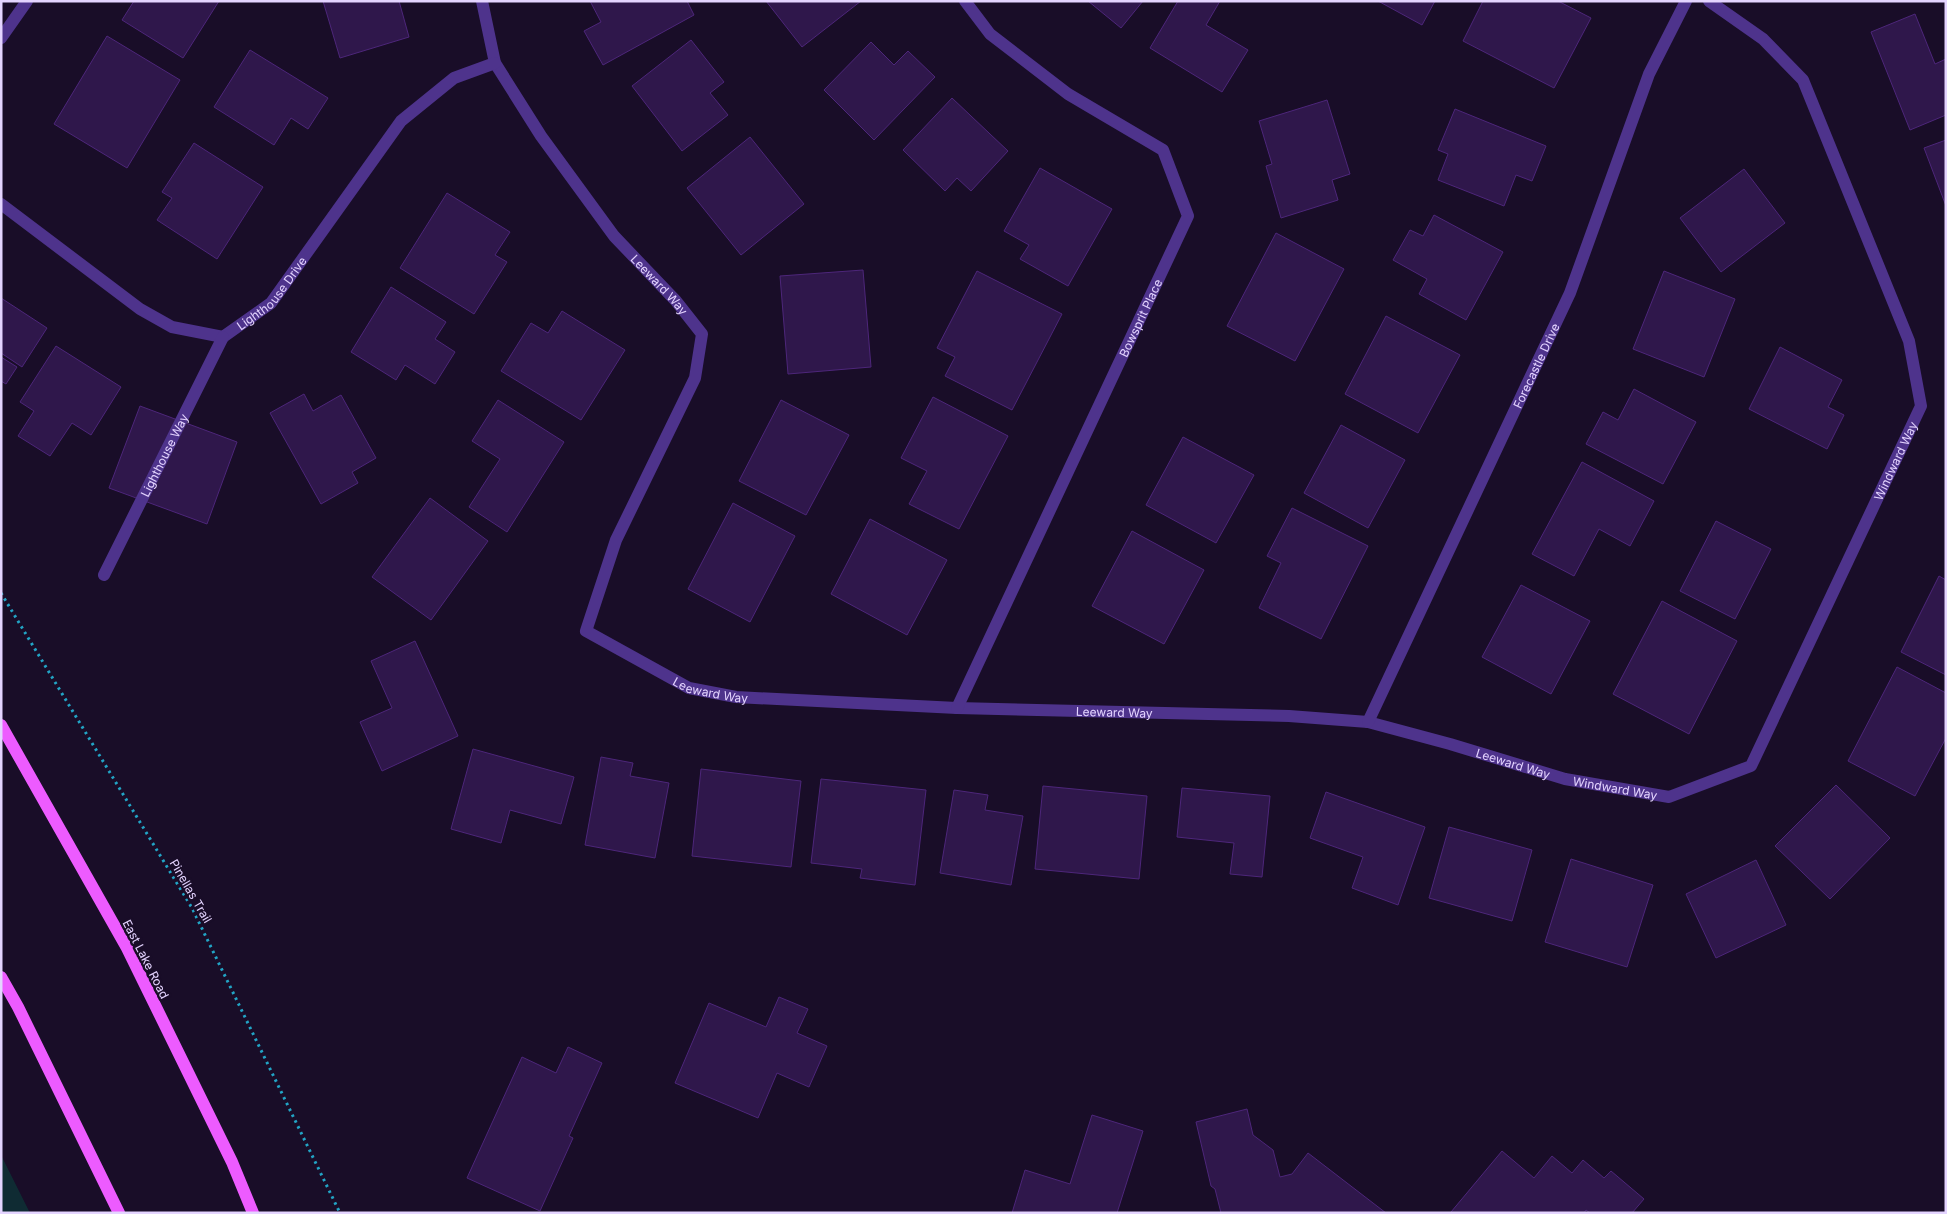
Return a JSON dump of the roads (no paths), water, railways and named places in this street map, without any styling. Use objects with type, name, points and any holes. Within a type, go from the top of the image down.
[{"type":"main road","name":"East Lake Road","points":[[1,724],[127,948],[232,1162],[253,1213]]},
{"type":"main road","points":[[1,977],[18,1007],[119,1213]]},
{"type":"street","points":[[1,38],[27,1]]},
{"type":"street","name":"Leeward Way","points":[[482,1],[495,63],[541,136],[614,236],[676,301],[702,334],[695,378],[616,540],[586,631],[689,688],[736,697],[957,708],[1289,716],[1368,722],[1450,744],[1566,779]]},
{"type":"street","name":"Bowsprit Place","points":[[957,708],[1188,216],[1163,150],[1068,94],[990,34],[965,1]]},
{"type":"street","name":"Forecastle Drive","points":[[1368,722],[1570,293],[1649,74],[1686,1]]},
{"type":"street","name":"Windward Way","points":[[1566,779],[1669,797],[1750,766],[1921,406],[1909,341],[1803,80],[1763,39],[1709,1]]},
{"type":"street","name":"Lighthouse Drive","points":[[1,204],[140,309],[172,327],[223,336],[271,303],[401,121],[454,78],[495,63]]},
{"type":"street","name":"Lighthouse Way","points":[[104,575],[223,336]]}]
